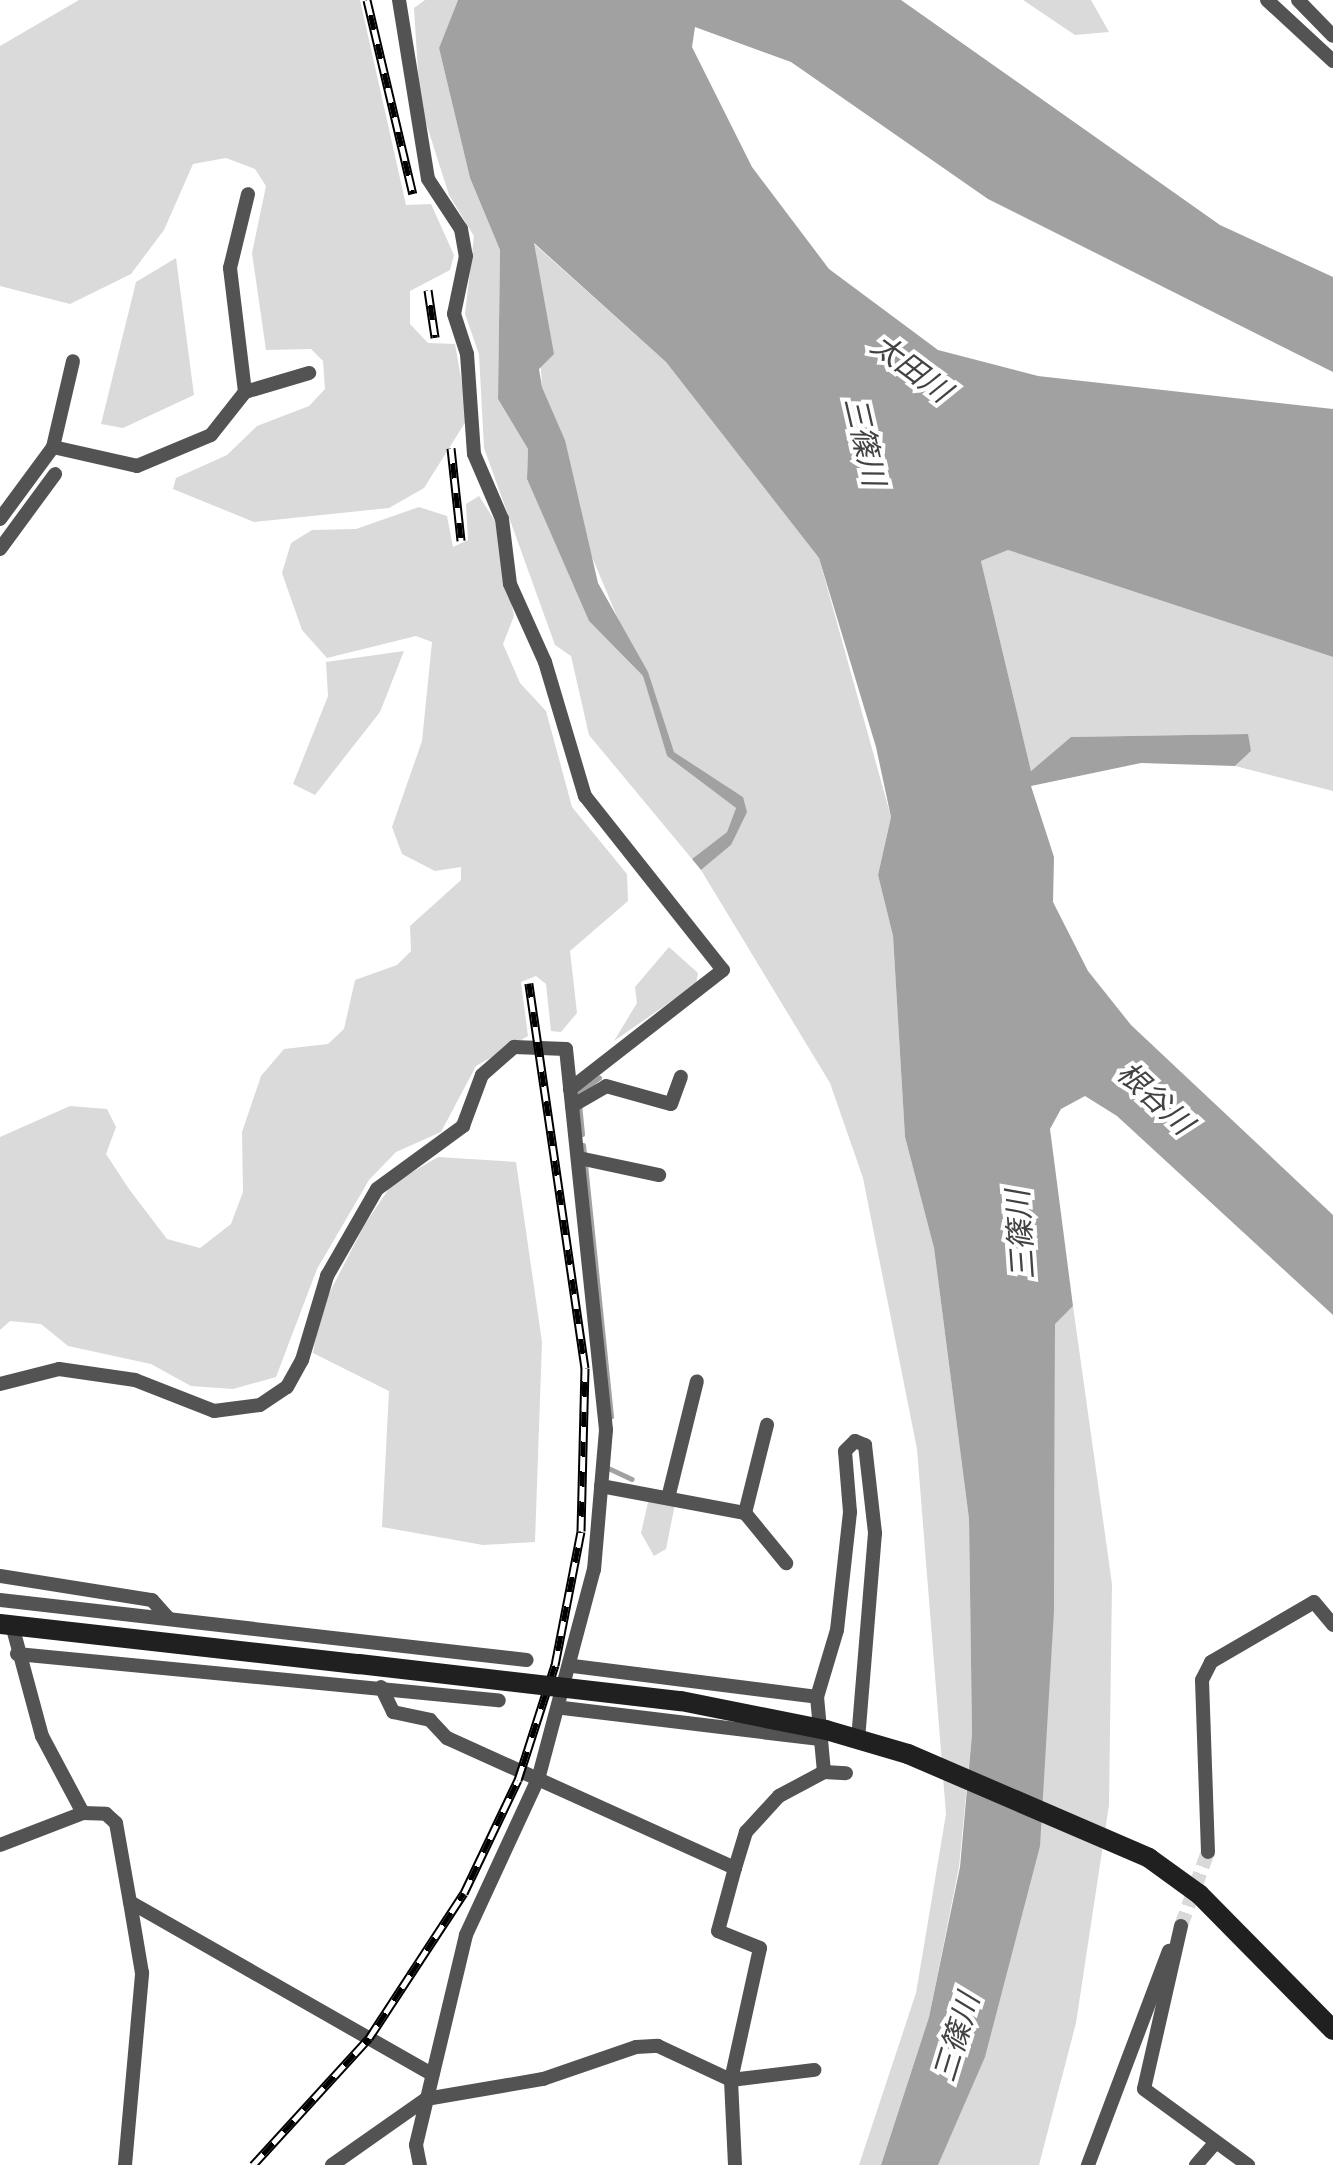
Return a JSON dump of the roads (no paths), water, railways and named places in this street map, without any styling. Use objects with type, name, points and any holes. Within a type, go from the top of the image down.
[{"type":"street","points":[[399,0],[428,179],[461,228],[466,256],[454,314],[467,354],[474,454],[502,519],[510,584],[546,662],[585,796],[722,970],[570,1089]]},
{"type":"street","points":[[1266,0],[1333,61]]},
{"type":"street","points":[[1298,0],[1333,36]]},
{"type":"street","points":[[245,392],[230,268],[248,194]]},
{"type":"street","points":[[0,519],[53,447],[73,361]]},
{"type":"street","points":[[53,447],[137,466],[211,435],[245,392],[309,373]]},
{"type":"street","points":[[0,548],[54,474]]},
{"type":"street","points":[[0,1384],[59,1369],[134,1380],[214,1411],[260,1404],[287,1387],[302,1360],[327,1276],[377,1189],[463,1126],[482,1075],[514,1047],[558,1044],[570,1089],[601,1349],[601,1486],[573,1666],[562,1708],[538,1779],[466,1934],[426,2100],[420,2165]]},
{"type":"street","points":[[572,1106],[606,1086],[671,1104],[681,1077]]},
{"type":"street","points":[[578,1158],[659,1175]]},
{"type":"street","points":[[670,1494],[697,1381]]},
{"type":"street","points":[[745,1513],[767,1425]]},
{"type":"street","points":[[824,1772],[817,1697],[837,1630],[850,1512],[845,1451],[855,1441],[865,1445],[875,1533],[858,1739]]},
{"type":"street","points":[[601,1486],[670,1494],[745,1513],[786,1564]]},
{"type":"street","points":[[0,1586],[0,1576],[152,1600],[169,1619]]},
{"type":"street","points":[[0,1600],[527,1660]]},
{"type":"street","points":[[1208,1852],[1202,1680],[1211,1662],[1314,1602],[1333,1624]]},
{"type":"street","points":[[83,1813],[42,1736],[4,1624],[681,1701],[823,1734]]},
{"type":"street","points":[[17,1654],[499,1700]]},
{"type":"street","points":[[573,1666],[817,1697]]},
{"type":"street","points":[[381,1687],[393,1712],[430,1720],[447,1738],[736,1868]]},
{"type":"street","points":[[562,1708],[823,1734],[858,1739],[908,1754],[1131,1848],[1199,1894],[1333,2030]]},
{"type":"street","points":[[735,2165],[731,2080],[760,1948],[718,1930],[736,1868],[759,1814],[824,1772],[846,1773]]},
{"type":"street","points":[[0,1845],[83,1813],[116,1823],[142,1974],[125,2165]]},
{"type":"street","points":[[130,1902],[432,2074]]},
{"type":"street","points":[[1180,1926],[1179,1946],[1144,2089],[1214,2144],[1248,2165]]},
{"type":"street","points":[[1088,2165],[1170,1949],[1179,1946]]},
{"type":"street","points":[[332,2165],[426,2100],[543,2079],[636,2047],[658,2046],[731,2080],[814,2070]]},
{"type":"street","points":[[1196,2165],[1214,2144]]},
{"type":"water","points":[[458,0],[901,0],[1220,225],[1333,277],[1333,372],[988,199],[791,62],[695,27],[692,47],[752,167],[829,269],[938,350],[1038,376],[1333,409],[1333,657],[1008,550],[981,561],[1031,771],[1071,737],[1248,734],[1251,751],[1235,766],[1141,763],[1031,786],[1054,857],[1053,902],[1088,971],[1131,1025],[1333,1215],[1333,1315],[1117,1116],[1085,1096],[1061,1109],[1050,1129],[1073,1306],[1055,1324],[1054,1611],[1040,1846],[985,2057],[938,2165],[881,2165],[929,2017],[960,1867],[972,1734],[969,1519],[934,1248],[905,1137],[893,936],[878,875],[891,817],[876,747],[819,558],[666,362],[534,243],[554,354],[539,369],[542,387],[565,440],[598,583],[648,672],[674,752],[743,797],[747,812],[731,845],[701,870],[692,859],[727,832],[736,808],[667,756],[643,676],[589,621],[527,479],[528,449],[498,399],[500,250],[470,178],[439,48]]},
{"type":"waterway","points":[[582,1134],[578,1093],[599,1078]]},
{"type":"waterway","points":[[583,1145],[611,1417]]},
{"type":"waterway","points":[[608,1468],[632,1479]]},
{"type":"tunnel","points":[[1181,1926],[1208,1852]]},
{"type":"railway","points":[[367,0],[413,194]]},
{"type":"railway","points":[[428,290],[435,337]]},
{"type":"railway","points":[[451,448],[461,540]]},
{"type":"railway","points":[[253,2165],[369,2038],[464,1893],[518,1780],[555,1665],[581,1531],[585,1368],[529,983]]},
{"type":"water label","name":"太田川","points":[[912,367]]},
{"type":"water label","name":"三篠川","points":[[866,441]]},
{"type":"water label","name":"根谷川","points":[[1156,1097]]},
{"type":"water label","name":"三篠川","points":[[1019,1235]]},
{"type":"water label","name":"三篠川","points":[[955,2037]]}]
